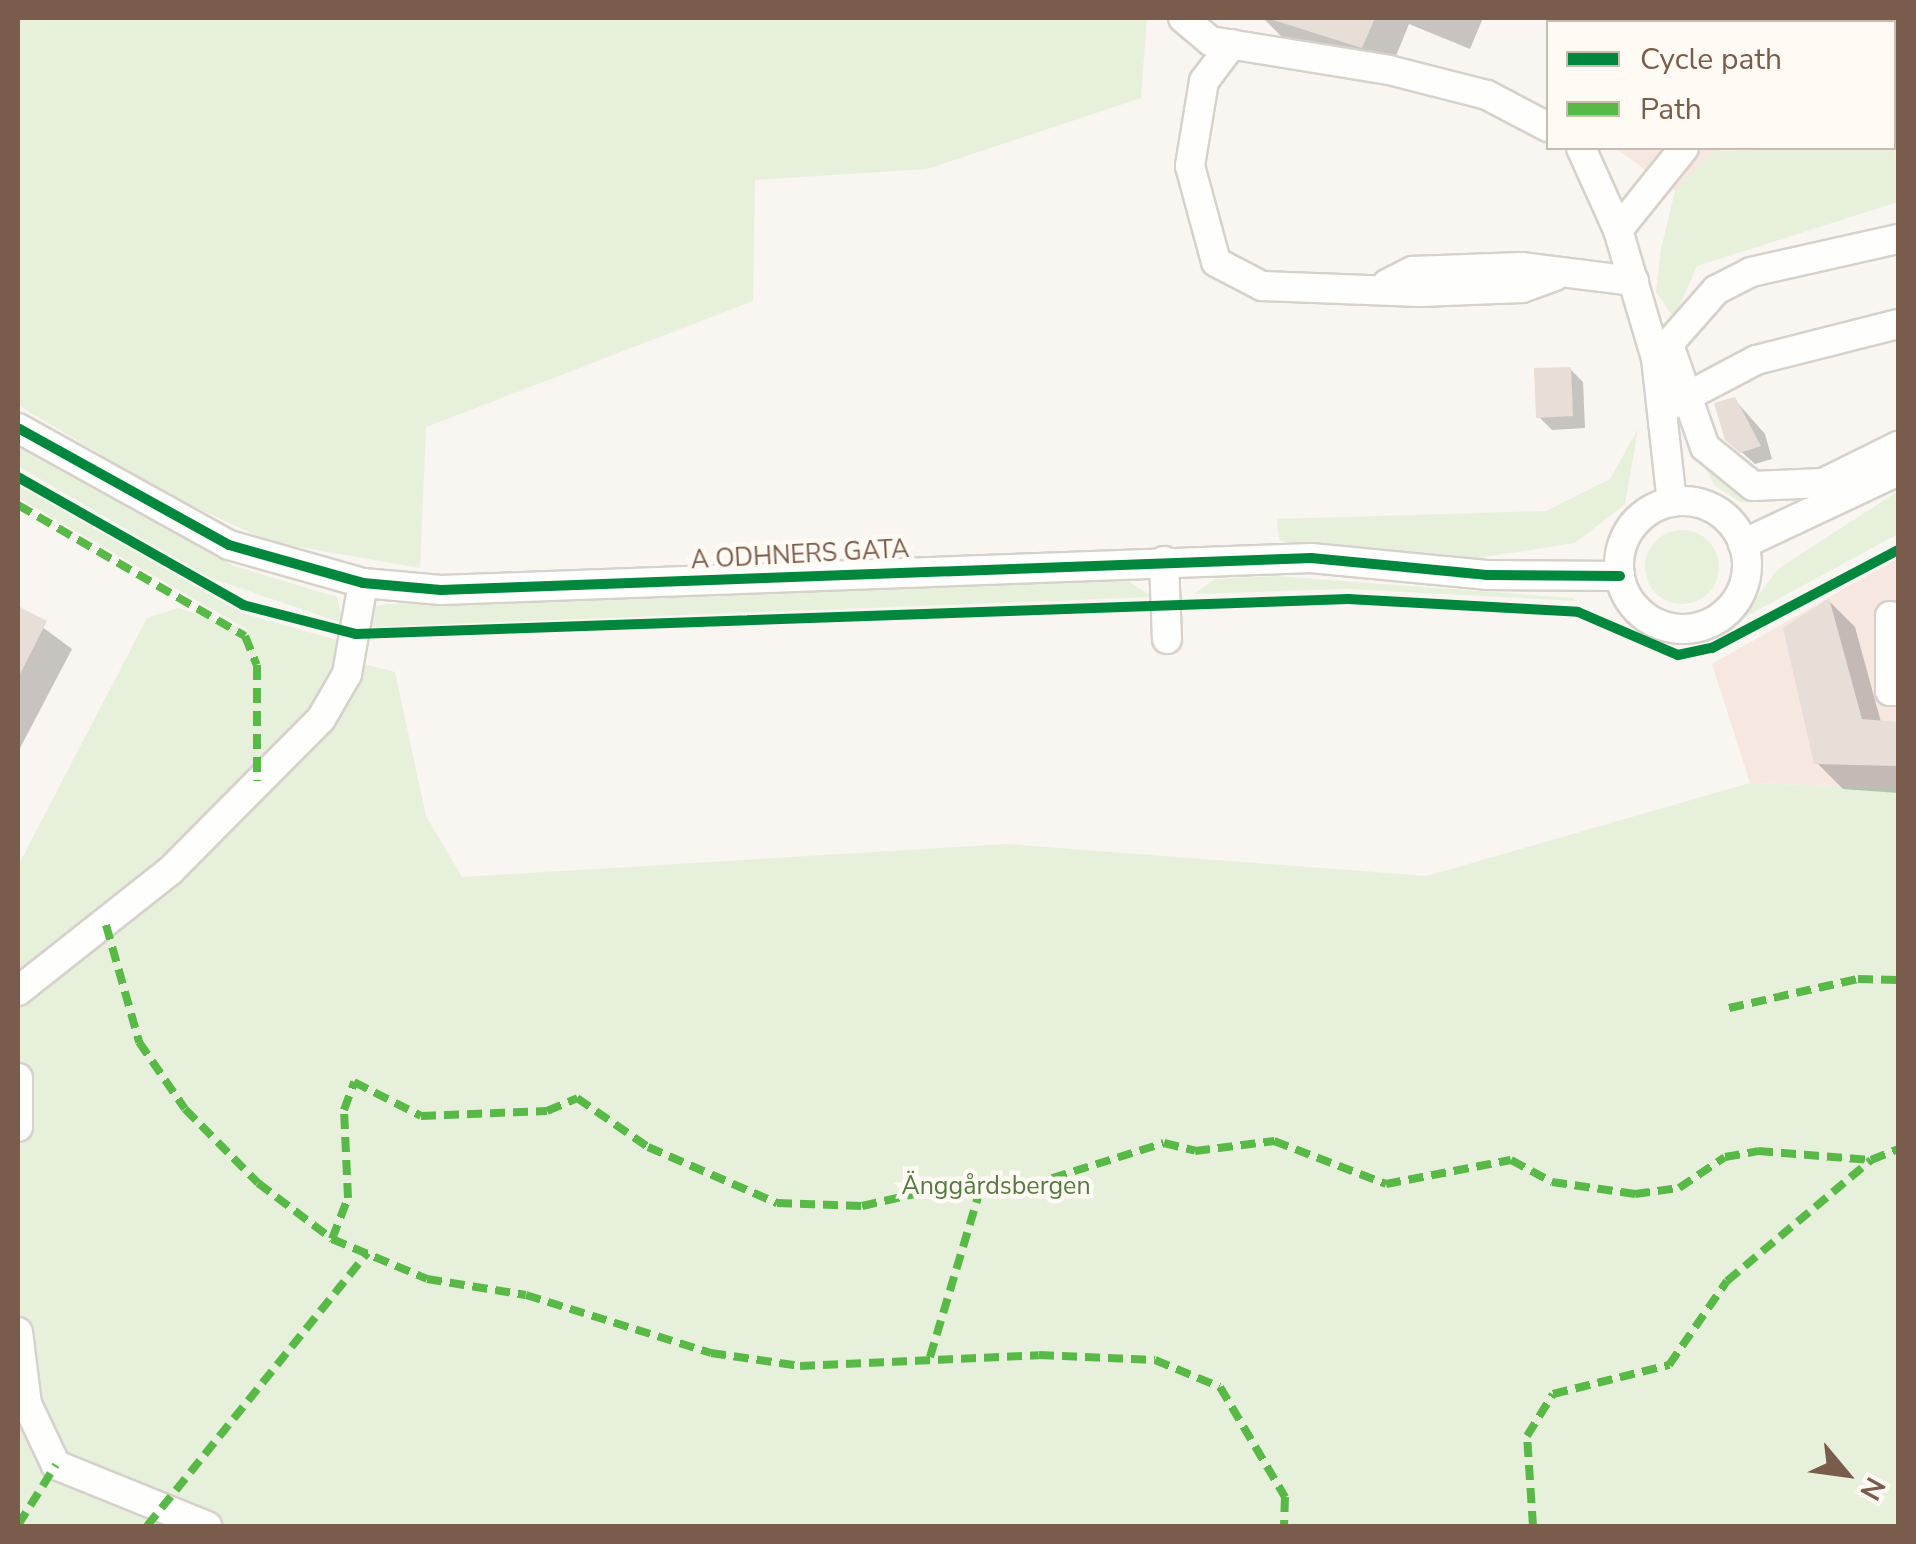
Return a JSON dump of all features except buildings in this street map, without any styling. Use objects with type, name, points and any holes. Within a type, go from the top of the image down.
[{"type":"street","points":[[1184,18],[1187,30],[1232,44],[1470,91],[1546,126]]},
{"type":"street","points":[[1232,44],[1204,81],[1191,152],[1216,262],[1262,286],[1387,284],[1412,271],[1521,268],[1555,276],[1634,281]]},
{"type":"street","points":[[1618,230],[1682,150]]},
{"type":"street","points":[[1579,152],[1618,230],[1662,351],[1676,404],[1672,502]]},
{"type":"street","points":[[1662,351],[1716,290],[1751,272],[1898,239]]},
{"type":"street","points":[[1676,404],[1756,360],[1898,324]]},
{"type":"street","points":[[1676,404],[1719,465],[1763,488],[1823,483],[1898,446]]},
{"type":"street","name":"A ODHNERS GATA","points":[[18,428],[229,545],[362,583],[441,590],[1311,558],[1486,576],[1620,576]]},
{"type":"street","points":[[1744,544],[1898,471]]},
{"type":"street","points":[[1672,502],[1716,510],[1744,544],[1741,592],[1720,616],[1690,628],[1644,616],[1620,576],[1635,522],[1672,502]]},
{"type":"street","points":[[1164,561],[1167,638]]},
{"type":"street","points":[[18,991],[170,871],[321,719],[347,674],[362,583]]},
{"type":"street","points":[[1890,616],[1890,690],[1898,692]]},
{"type":"street","points":[[18,1078],[18,1127]]},
{"type":"street","points":[[18,1332],[27,1404],[56,1465],[76,1481],[207,1526]]},
{"type":"shaded area","points":[[1619,18],[1898,18],[1898,120],[1896,20]]},
{"type":"shaded area","points":[[1618,150],[1721,150],[1675,191]]},
{"type":"shaded area","points":[[1898,558],[1898,788],[1750,783],[1712,664]]},
{"type":"green space","points":[[18,18],[1147,18],[1141,98],[927,169],[755,180],[753,301],[426,427],[420,568],[271,542],[166,494],[18,405]]},
{"type":"green space","points":[[1896,150],[1898,202],[1697,266],[1674,318],[1656,292],[1661,249],[1675,191],[1712,151]]},
{"type":"green space","points":[[1638,429],[1625,504],[1575,543],[1478,558],[1279,541],[1277,519],[1546,511],[1610,479]]},
{"type":"green space","points":[[18,447],[234,566],[337,597],[343,623],[210,578],[18,466]]},
{"type":"green space","points":[[1694,448],[1810,497],[1740,502],[1715,486]]},
{"type":"green space","name":"Änggårdsbergen","points":[[18,485],[242,613],[344,642],[343,659],[395,672],[426,816],[462,877],[1007,844],[1427,876],[1750,783],[1898,788],[1898,1526],[18,1526],[18,866],[147,618],[178,608],[250,631],[18,498]]},
{"type":"green space","points":[[1898,491],[1898,534],[1741,619],[1778,569]]},
{"type":"green space","points":[[1682,530],[1708,541],[1719,567],[1708,593],[1682,604],[1656,593],[1645,567],[1656,541]]},
{"type":"green space","points":[[1276,576],[1577,601],[1347,589],[1194,594],[1215,579]]},
{"type":"green space","points":[[1128,581],[1153,597],[368,627],[375,606],[392,604]]},
{"type":"marked path","points":[[18,505],[245,636],[257,665],[257,781]]},
{"type":"marked path","points":[[106,925],[139,1042],[185,1109],[258,1183],[332,1239],[427,1279],[526,1295],[711,1353],[800,1366],[1039,1355],[1155,1360],[1220,1387],[1285,1497],[1284,1526]]},
{"type":"marked path","points":[[1729,1008],[1858,979],[1898,980]]},
{"type":"marked path","points":[[332,1239],[348,1198],[344,1110],[354,1082],[421,1116],[547,1111],[577,1098],[648,1147],[777,1203],[862,1206],[937,1189],[1030,1185],[1164,1143],[1195,1151],[1274,1141],[1386,1184],[1511,1160],[1552,1182],[1635,1194],[1679,1188],[1725,1157],[1758,1151],[1871,1160],[1898,1149]]},
{"type":"marked path","points":[[1533,1526],[1527,1436],[1553,1394],[1669,1365],[1727,1281],[1871,1160]]},
{"type":"marked path","points":[[930,1357],[980,1190]]},
{"type":"marked path","points":[[147,1526],[367,1253]]},
{"type":"marked path","points":[[18,1525],[56,1465]]},
{"type":"cycle path","points":[[18,428],[229,545],[363,583],[441,590],[1311,558],[1486,575],[1620,576]]},
{"type":"cycle path","points":[[18,477],[243,605],[356,634],[1348,599],[1578,612],[1678,655],[1712,648],[1898,550]]}]
